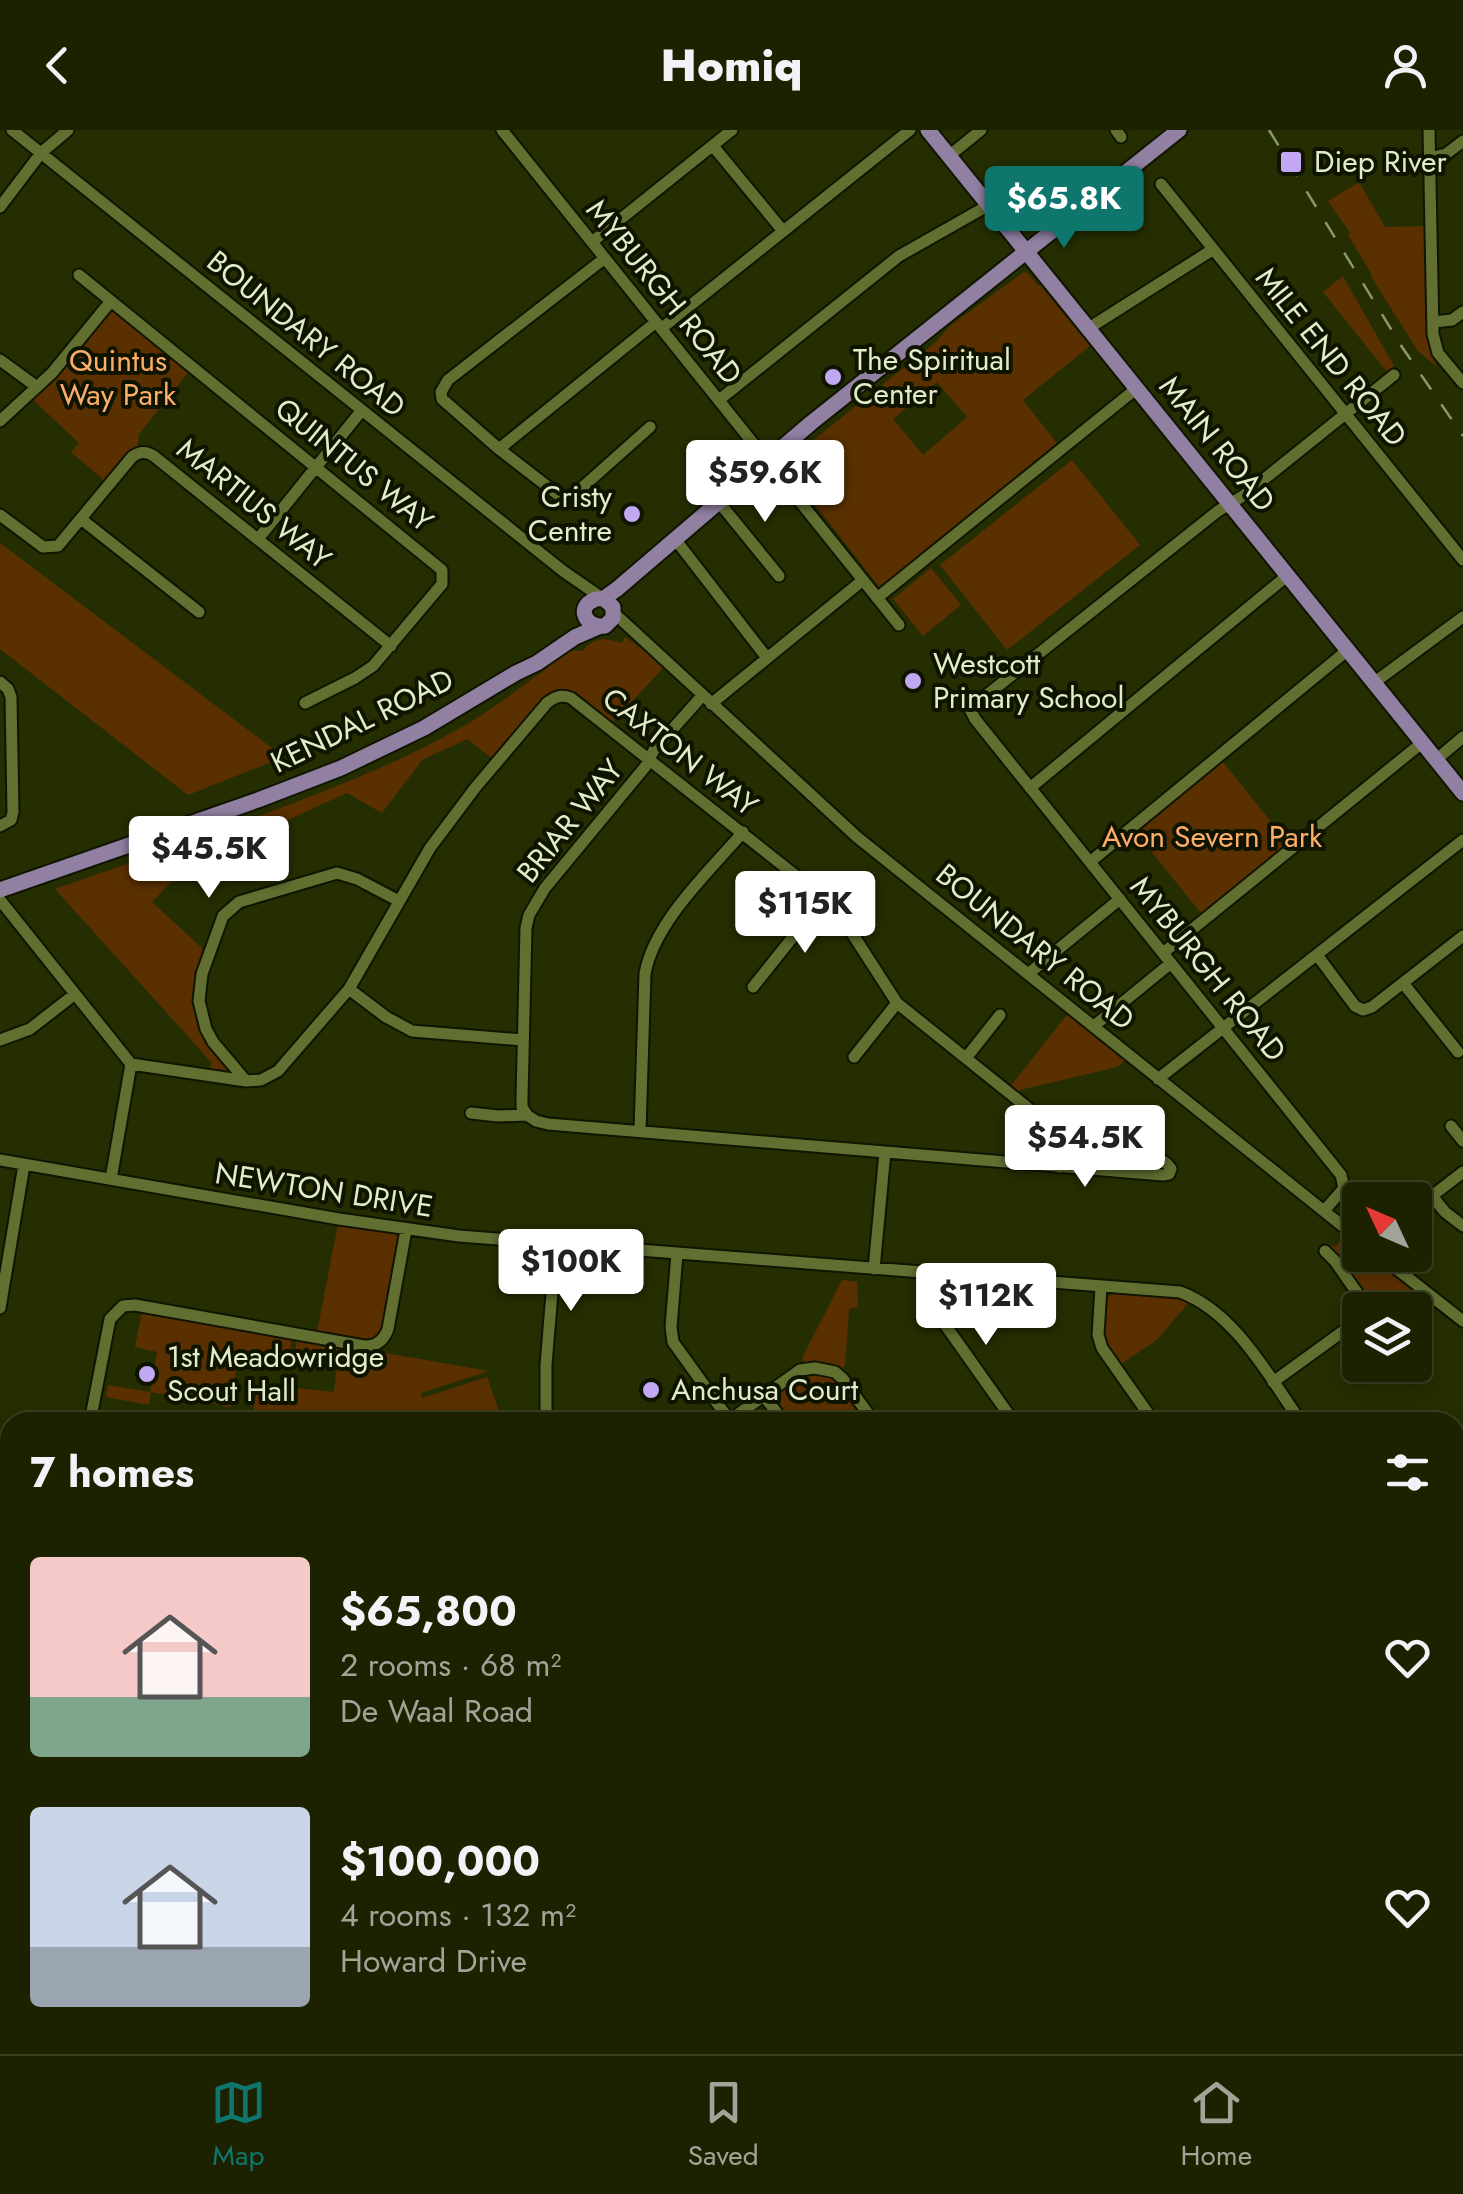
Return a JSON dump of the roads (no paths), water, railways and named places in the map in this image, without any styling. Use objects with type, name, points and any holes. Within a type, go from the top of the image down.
[{"type":"main road","name":"MAIN ROAD","points":[[928,130],[1463,793]]},
{"type":"main road","points":[[609,606],[590,602],[585,612],[590,624],[600,627],[610,623],[609,606],[662,551],[766,460],[1179,130]]},
{"type":"main road","name":"KENDAL ROAD","points":[[516,672],[573,627],[585,612]]},
{"type":"main road","name":"KENDAL ROAD","points":[[0,890],[340,768],[424,728],[583,633],[600,627]]},
{"type":"street","name":"BOUNDARY ROAD","points":[[12,130],[609,606],[827,812],[1342,1226]]},
{"type":"street","points":[[0,207],[41,153],[68,130]]},
{"type":"street","name":"MYBURGH ROAD","points":[[502,130],[899,625]]},
{"type":"street","points":[[592,242],[732,130]]},
{"type":"street","points":[[499,450],[910,130]]},
{"type":"street","points":[[949,156],[981,130]]},
{"type":"street","points":[[1428,130],[1435,344],[1463,383]]},
{"type":"street","points":[[1430,158],[1446,154],[1463,140]]},
{"type":"street","points":[[713,146],[783,231]]},
{"type":"street","name":"MILE END ROAD","points":[[1161,184],[1463,560]]},
{"type":"street","points":[[719,400],[899,256],[989,205]]},
{"type":"street","points":[[1089,328],[1212,250]]},
{"type":"street","points":[[605,258],[448,380],[442,399],[499,450],[556,494],[566,497],[576,493],[650,428]]},
{"type":"street","name":"QUINTUS WAY","points":[[78,275],[442,570],[442,584],[372,666],[305,703]]},
{"type":"street","points":[[0,421],[52,373],[111,301]]},
{"type":"street","points":[[1433,322],[1452,320],[1463,312]]},
{"type":"street","points":[[0,360],[37,387]]},
{"type":"street","points":[[1230,504],[1394,375]]},
{"type":"street","points":[[877,598],[1137,388]]},
{"type":"street","points":[[258,539],[362,410]]},
{"type":"street","name":"MARTIUS WAY","points":[[0,515],[38,544],[51,548],[61,544],[132,457],[147,452],[391,646]]},
{"type":"street","points":[[718,501],[780,576]]},
{"type":"street","name":"MYBURGH ROAD","points":[[1230,504],[971,711],[1344,1179],[1342,1192],[1324,1212]]},
{"type":"street","points":[[81,519],[199,612]]},
{"type":"street","points":[[676,539],[768,658]]},
{"type":"street","points":[[1030,788],[1288,575]]},
{"type":"street","name":"BOUNDARY ROAD","points":[[569,576],[581,592],[585,612]]},
{"type":"street","name":"BRIAR WAY","points":[[527,1114],[522,1102],[528,915],[654,750],[706,700],[768,658],[863,580]]},
{"type":"street","points":[[1374,682],[1463,617]]},
{"type":"street","name":"BOUNDARY ROAD","points":[[600,627],[643,642]]},
{"type":"street","points":[[1090,862],[1348,650]]},
{"type":"street","points":[[0,682],[11,697],[14,815],[0,826]]},
{"type":"street","name":"CAXTON WAY","points":[[246,1081],[261,1080],[278,1070],[348,989],[430,848],[475,788],[552,699],[565,696],[743,832],[840,913],[896,1003],[1053,1128],[1061,1145],[1059,1168]]},
{"type":"street","points":[[1437,759],[1463,738]]},
{"type":"street","points":[[1163,952],[1423,742]]},
{"type":"street","points":[[640,1130],[645,974],[651,950],[669,920],[743,832]]},
{"type":"street","points":[[1158,1079],[1463,840]]},
{"type":"street","points":[[246,1081],[213,1042],[200,1002],[202,974],[222,916],[239,902],[336,873],[357,879],[399,901]]},
{"type":"street","points":[[753,987],[824,898]]},
{"type":"street","points":[[1028,974],[1120,899]]},
{"type":"street","points":[[0,900],[131,1064],[246,1081]]},
{"type":"street","points":[[1316,955],[1359,1009],[1367,1010],[1463,936]]},
{"type":"street","points":[[1094,1026],[1172,964]]},
{"type":"street","points":[[1403,982],[1458,1052]]},
{"type":"street","points":[[348,989],[386,1018],[412,1031],[523,1040]]},
{"type":"street","points":[[0,1040],[30,1029],[75,994]]},
{"type":"street","points":[[854,1056],[896,1003]]},
{"type":"street","points":[[966,1058],[1000,1015]]},
{"type":"street","points":[[111,1179],[131,1064]]},
{"type":"street","points":[[471,1113],[527,1114],[548,1124],[1113,1172]]},
{"type":"street","points":[[1451,1126],[1463,1142]]},
{"type":"street","points":[[874,1269],[884,1152]]},
{"type":"street","name":"NEWTON DRIVE","points":[[0,1160],[406,1230],[1180,1292],[1207,1304],[1230,1326],[1294,1412]]},
{"type":"street","points":[[0,1308],[24,1165]]},
{"type":"street","points":[[1463,1172],[1432,1196],[1444,1212],[1463,1226]]},
{"type":"street","points":[[92,1412],[110,1319],[126,1304],[370,1346],[384,1337],[406,1230]]},
{"type":"street","points":[[546,1412],[556,1245]]},
{"type":"street","points":[[1325,1251],[1357,1292]]},
{"type":"street","points":[[677,1254],[671,1335],[721,1412]]},
{"type":"street","points":[[1401,1272],[1463,1321]]},
{"type":"street","points":[[949,1276],[946,1326],[1007,1412]]},
{"type":"street","points":[[1101,1287],[1098,1335],[1102,1348],[1147,1412]]},
{"type":"street","points":[[1272,1382],[1342,1332]]},
{"type":"street","points":[[742,1412],[800,1370],[825,1369],[843,1379],[867,1412]]},
{"type":"street","points":[[764,1396],[776,1412]]},
{"type":"railway","points":[[1269,130],[1402,347],[1463,436]]},
{"type":"place","name":"Diep River","points":[[1291,162]]},
{"type":"place","name":"The Spiritual Center","points":[[833,377]]},
{"type":"place","name":"Cristy Centre","points":[[632,514]]},
{"type":"place","name":"Westcott Primary School","points":[[913,681]]},
{"type":"place","name":"1st Meadowridge Scout Hall","points":[[147,1374]]},
{"type":"place","name":"Anchusa Court","points":[[651,1390]]},
{"type":"park label","name":"Quintus Way Park","points":[[118,378]]},
{"type":"park label","name":"Avon Severn Park","points":[[1212,837]]}]
